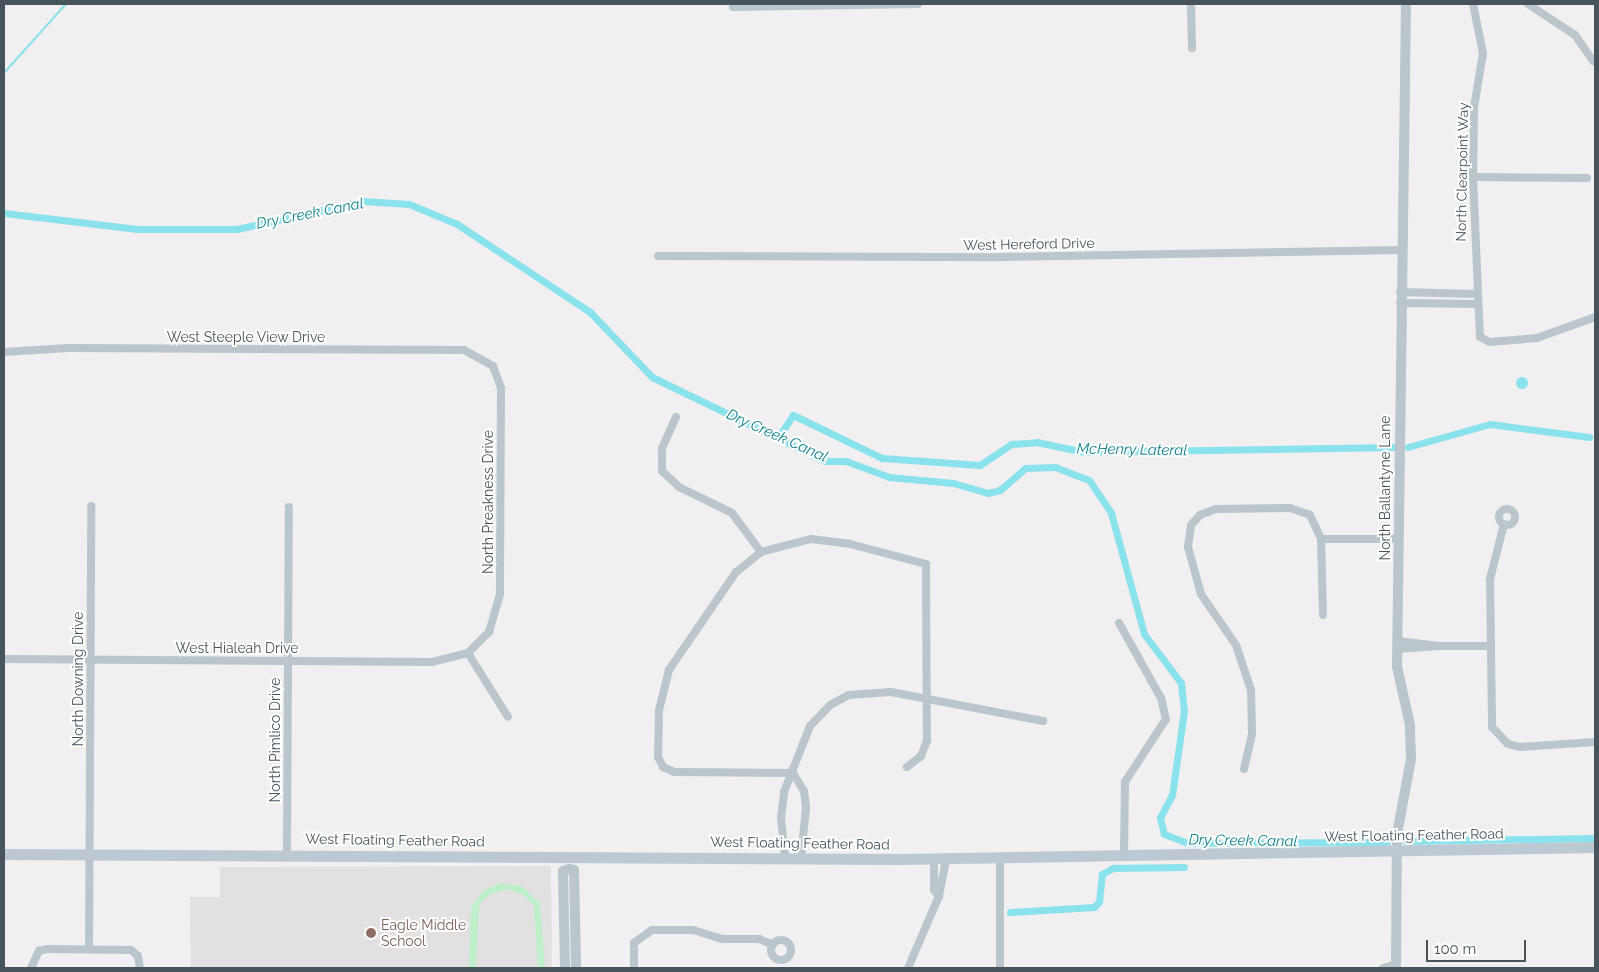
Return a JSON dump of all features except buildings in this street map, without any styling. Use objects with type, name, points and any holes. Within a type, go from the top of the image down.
[{"type":"main road","name":"West Floating Feather Road","points":[[4,854],[287,854],[569,864],[784,856],[946,859],[1595,847]]},
{"type":"street","points":[[734,7],[918,4]]},
{"type":"street","points":[[1191,4],[1192,48]]},
{"type":"street","name":"North Ballantyne Lane","points":[[1396,966],[1396,851],[1411,742],[1400,692],[1397,645],[1400,298],[1406,4]]},
{"type":"street","name":"North Clearpoint Way","points":[[1473,4],[1483,53],[1474,108],[1473,177],[1477,304],[1483,340],[1537,338],[1595,317]]},
{"type":"street","points":[[1528,4],[1575,35],[1593,61]]},
{"type":"street","points":[[1473,177],[1588,178]]},
{"type":"street","name":"West Hereford Drive","points":[[658,256],[988,257],[1401,250]]},
{"type":"street","points":[[1400,298],[1477,294]]},
{"type":"street","points":[[1400,298],[1477,304]]},
{"type":"street","name":"West Steeple View Drive","points":[[4,352],[17,348],[474,352]]},
{"type":"street","name":"North Preakness Drive","points":[[468,653],[489,632],[500,594],[501,388],[493,366],[474,352]]},
{"type":"street","points":[[676,417],[662,449],[662,471],[679,487],[732,514],[761,552]]},
{"type":"street","name":"North Downing Drive","points":[[89,949],[91,506]]},
{"type":"street","name":"North Pimlico Drive","points":[[287,854],[289,507]]},
{"type":"street","points":[[1244,769],[1252,734],[1251,690],[1236,645],[1201,594],[1188,547],[1191,525],[1200,515],[1216,509],[1290,508],[1310,515],[1321,539],[1323,614]]},
{"type":"street","points":[[1504,524],[1490,579],[1490,718],[1498,736],[1520,747],[1595,742]]},
{"type":"street","points":[[793,773],[674,772],[663,767],[658,757],[659,710],[669,670],[736,572],[761,552],[810,539],[850,544],[926,564],[927,741],[921,756],[907,767]]},
{"type":"street","points":[[1321,539],[1398,539]]},
{"type":"street","points":[[1119,624],[1157,690],[1166,720],[1125,782],[1124,857]]},
{"type":"street","points":[[1397,645],[1433,642],[1439,646],[1491,646]]},
{"type":"street","points":[[468,653],[508,717]]},
{"type":"street","name":"West Hialeah Drive","points":[[4,660],[432,662],[468,653]]},
{"type":"street","points":[[784,856],[781,818],[793,773],[810,726],[830,704],[870,691],[927,696],[1044,721]]},
{"type":"street","points":[[793,773],[804,791],[806,808],[801,856]]},
{"type":"street","points":[[1000,858],[1000,968]]},
{"type":"street","points":[[934,859],[934,890],[939,896]]},
{"type":"street","points":[[908,968],[939,896],[946,859]]},
{"type":"street","points":[[565,968],[563,871],[569,864],[574,870],[576,968]]},
{"type":"street","points":[[634,968],[633,950],[639,936],[652,930],[693,930],[723,939],[760,939],[773,945]]},
{"type":"street","points":[[31,968],[39,951],[89,949],[135,953],[140,968]]},
{"type":"street","points":[[1383,968],[1396,966]]},
{"type":"shaded area","name":"Eagle Middle School","points":[[551,866],[552,968],[191,968],[190,897],[220,897],[220,867]]},
{"type":"green space","points":[[501,883],[522,886],[540,903],[545,968],[538,968],[534,906],[524,895],[507,889],[490,894],[479,905],[476,968],[469,968],[471,907],[484,890]]},
{"type":"water","points":[[1522,377],[1528,383],[1522,389],[1516,383]]},
{"type":"waterway","points":[[4,73],[66,4]]},
{"type":"waterway","name":"Dry Creek Canal","points":[[4,213],[137,229],[237,229],[362,201],[409,204],[457,224],[590,312],[652,377],[825,461],[846,461],[889,477],[953,483],[988,493],[1000,490],[1025,468],[1055,467],[1089,480],[1111,513],[1144,634],[1181,683],[1184,711],[1172,795],[1160,818],[1164,834],[1188,843],[1387,842]]},
{"type":"waterway","name":"McHenry Lateral","points":[[778,438],[793,415],[882,458],[980,465],[1011,444],[1037,442],[1084,452],[1396,447]]},
{"type":"waterway","name":"McHenry Lateral","points":[[1408,447],[1490,424],[1589,437]]},
{"type":"waterway","name":"Dry Creek Canal","points":[[1406,841],[1595,838]]},
{"type":"waterway","points":[[1010,912],[1094,907],[1099,902],[1102,874],[1113,868],[1184,867]]},
{"type":"place","name":"Eagle Middle School","points":[[371,933]]}]
